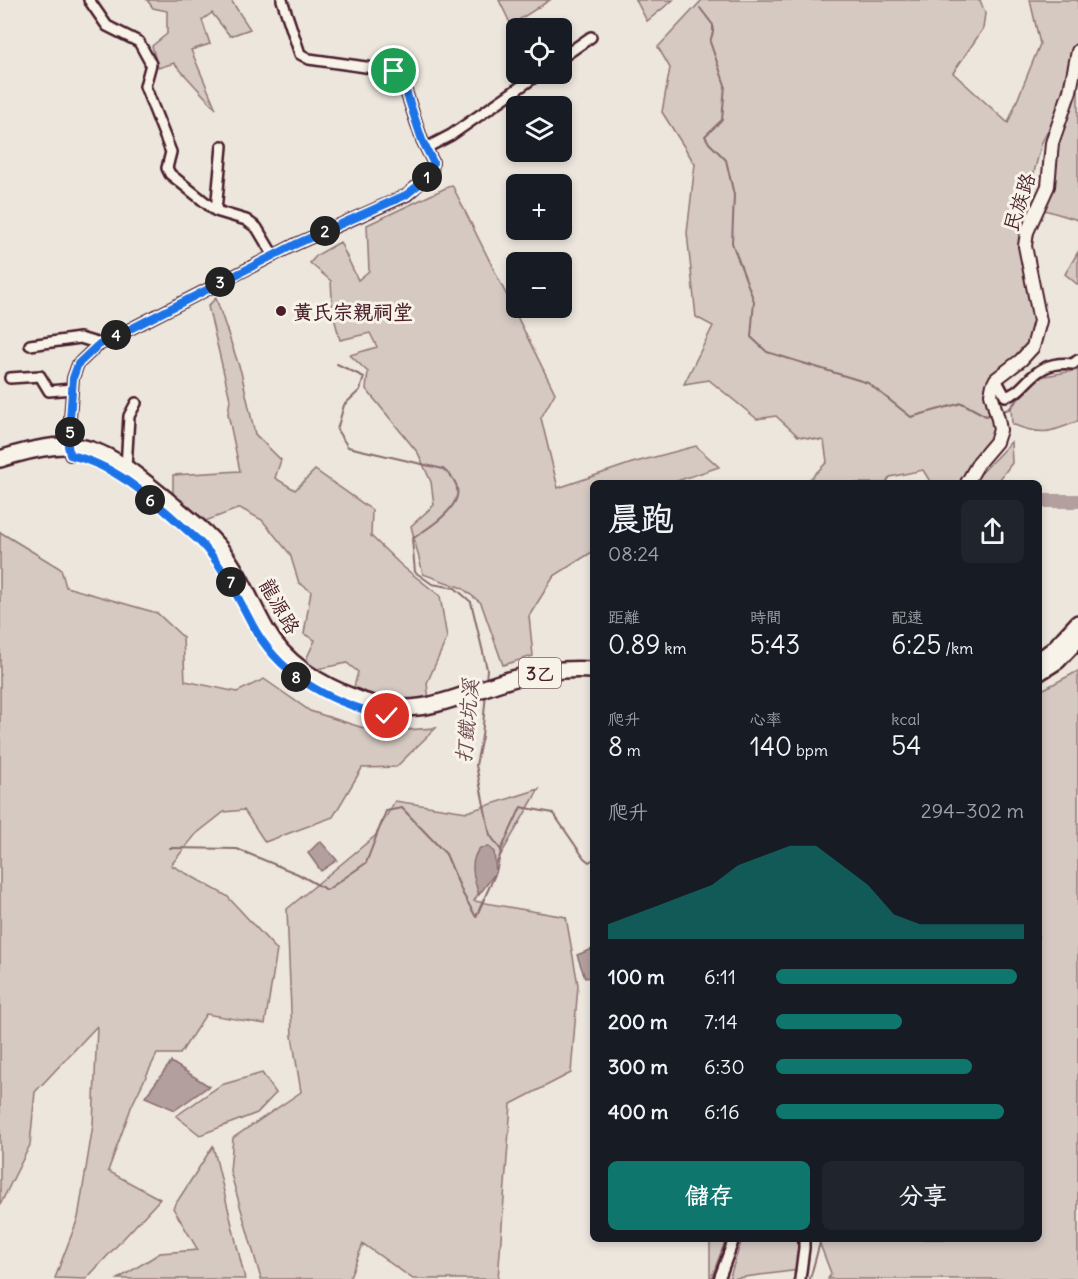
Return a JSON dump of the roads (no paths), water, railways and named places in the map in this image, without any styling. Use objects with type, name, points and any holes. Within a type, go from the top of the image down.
[{"type":"main road","name":"龍源路","points":[[0,459],[42,447],[99,452],[126,468],[195,524],[217,545],[237,572],[275,645],[286,656],[312,677],[365,702],[412,709],[485,693],[540,672],[590,670]]},
{"type":"main road","name":"3乙","points":[[0,468],[69,450],[122,477],[210,551],[228,578],[252,625],[279,663],[307,685],[344,703],[387,716],[434,715],[485,693],[551,680],[590,680]]},
{"type":"main road","points":[[1042,661],[1055,656],[1078,624]]},
{"type":"main road","points":[[1042,669],[1078,639]]},
{"type":"street","points":[[89,0],[107,26],[139,42],[151,64],[145,86],[171,152],[167,168],[170,174],[216,211],[246,220],[257,228],[273,255]]},
{"type":"street","points":[[69,450],[73,378],[78,364],[87,353],[100,344],[273,255],[406,195],[432,172],[433,162],[402,79],[394,71],[309,59],[300,54],[282,0]]},
{"type":"street","points":[[572,50],[591,37]]},
{"type":"street","name":"民族路","points":[[996,379],[1021,360],[1033,347],[1040,321],[1025,246],[1027,232],[1048,186],[1052,143],[1070,91],[1078,51]]},
{"type":"street","points":[[426,148],[452,135],[525,84]]},
{"type":"street","points":[[216,211],[222,146]]},
{"type":"street","points":[[30,345],[80,338],[100,344]]},
{"type":"street","points":[[996,379],[1005,396],[1011,395],[1035,372],[1049,365],[1073,364],[1078,360]]},
{"type":"street","points":[[9,378],[39,376],[49,391],[72,389]]},
{"type":"street","points":[[970,480],[979,462],[996,442],[1000,430],[991,394],[996,379]]},
{"type":"street","points":[[126,468],[129,416],[136,403]]},
{"type":"street","points":[[719,1279],[733,1242]]},
{"type":"street","points":[[800,1279],[804,1242]]},
{"type":"waterway","points":[[700,8],[713,25],[710,42],[725,85],[722,120],[705,136],[726,160],[734,195],[732,243],[754,301],[751,337],[767,352],[868,383],[911,417],[962,403],[986,416],[991,414]]},
{"type":"waterway","name":"打鐵坑溪","points":[[337,364],[364,377],[360,390],[344,405],[337,430],[348,447],[443,469],[454,479],[457,490],[456,499],[450,509],[412,539],[415,572],[432,584],[455,588],[471,602],[487,669],[486,682]]},
{"type":"waterway","points":[[1057,369],[1078,370]]},
{"type":"waterway","points":[[1032,383],[1044,374]]},
{"type":"waterway","points":[[999,412],[1009,409],[1028,387]]},
{"type":"waterway","points":[[1042,501],[1078,501]]},
{"type":"waterway","name":"打鐵坑溪","points":[[486,693],[482,736],[476,765],[490,835],[501,850],[521,807],[553,813],[584,858],[590,861]]},
{"type":"waterway","points":[[170,848],[237,849],[298,874],[327,890],[366,863],[386,811],[402,808],[446,854],[463,894],[476,917],[496,872],[501,851]]},
{"type":"waterway","points":[[810,1279],[820,1242]]},
{"type":"place","name":"黃氏宗親祠堂","points":[[281,311]]}]
